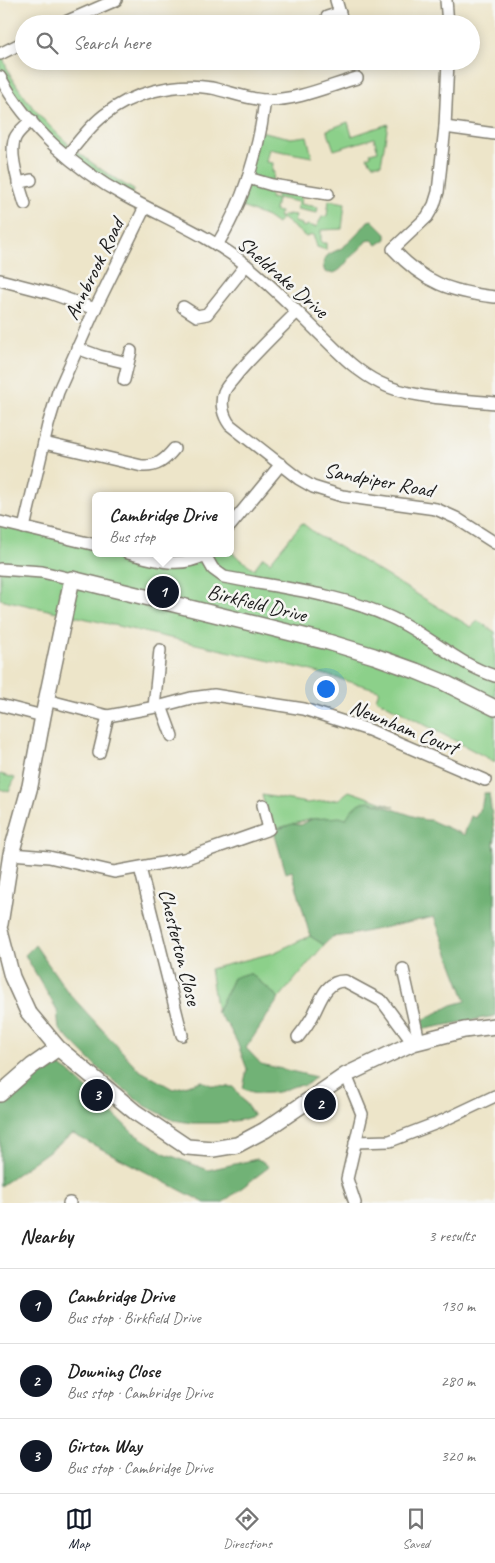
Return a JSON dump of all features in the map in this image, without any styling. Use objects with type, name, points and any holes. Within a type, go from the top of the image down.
[{"type":"street","points":[[82,15],[116,0]]},
{"type":"street","points":[[336,0],[341,15]]},
{"type":"street","points":[[446,0],[447,15]]},
{"type":"street","points":[[0,54],[15,46]]},
{"type":"street","points":[[448,70],[441,176],[436,200],[423,221],[393,249],[414,270],[434,283],[463,293],[495,297]]},
{"type":"street","name":"Sheldrake Drive","points":[[0,77],[31,120],[67,156],[103,183],[217,245],[246,265],[355,368],[370,378],[390,388],[413,394],[495,403]]},
{"type":"street","points":[[67,156],[90,128],[108,112],[132,99],[151,92],[180,87],[202,87],[265,100],[295,96],[357,78]]},
{"type":"street","points":[[217,245],[234,213],[248,178],[257,147],[265,100]]},
{"type":"street","points":[[25,204],[18,183],[13,142],[18,133],[31,120]]},
{"type":"street","points":[[445,127],[495,134]]},
{"type":"street","points":[[248,178],[272,185],[328,194]]},
{"type":"street","points":[[18,183],[32,180]]},
{"type":"street","name":"Annbrook Road","points":[[24,528],[58,392],[94,309],[145,207]]},
{"type":"street","points":[[183,306],[197,316],[207,314],[246,265]]},
{"type":"street","points":[[0,280],[50,293],[94,309]]},
{"type":"street","name":"Sandpiper Road","points":[[297,312],[245,365],[226,388],[223,398],[224,414],[230,425],[306,483],[342,496],[436,509],[456,518],[495,543]]},
{"type":"street","name":"Annbrook Road","points":[[77,348],[128,363]]},
{"type":"street","points":[[124,380],[131,350]]},
{"type":"street","points":[[44,443],[142,466],[152,466],[160,463],[174,449]]},
{"type":"street","points":[[234,521],[281,464]]},
{"type":"street","points":[[0,522],[92,544]]},
{"type":"street","name":"Birkfield Drive","points":[[145,557],[175,564],[185,563],[199,557]]},
{"type":"street","name":"Birkfield Drive","points":[[208,557],[216,572],[224,577],[320,594],[380,612],[476,668],[495,676]]},
{"type":"street","name":"Birkfield Drive","points":[[0,569],[42,572],[328,642],[374,656],[443,682],[495,708]]},
{"type":"street","points":[[0,924],[11,854],[30,786],[72,579]]},
{"type":"street","points":[[160,650],[157,706],[172,736]]},
{"type":"street","name":"Newnham Court","points":[[46,700],[108,716],[191,698],[214,695],[304,709],[369,730],[485,780]]},
{"type":"street","points":[[0,705],[43,716]]},
{"type":"street","points":[[100,753],[108,716]]},
{"type":"street","name":"Chesterton Close","points":[[11,854],[48,857],[114,872],[184,860],[269,830],[263,805]]},
{"type":"street","name":"Chesterton Close","points":[[140,868],[182,1035]]},
{"type":"street","points":[[0,931],[12,978],[28,1012],[58,1048],[135,1112],[187,1147],[213,1149],[237,1145],[265,1130],[346,1075],[416,1042],[464,1030],[495,1026]]},
{"type":"street","points":[[403,969],[416,1042]]},
{"type":"street","points":[[298,1037],[311,1020],[323,994],[339,981],[345,982],[382,1001],[416,1042]]},
{"type":"street","points":[[0,1094],[32,1066],[58,1048]]},
{"type":"street","points":[[346,1075],[362,1114],[347,1179],[355,1203]]},
{"type":"street","points":[[355,1142],[390,1141],[442,1121],[495,1096]]},
{"type":"green space","points":[[2,53],[14,81],[44,120],[57,134],[86,158],[134,190],[130,199],[67,156],[0,77],[0,54]]},
{"type":"green space","points":[[348,122],[352,136],[388,124],[381,164],[372,164],[367,157],[371,155],[370,153],[378,151],[374,138],[334,150],[327,130]]},
{"type":"green space","points":[[260,131],[291,138],[307,136],[312,157],[269,149],[266,162],[273,163],[272,172],[274,172],[270,198],[276,199],[278,190],[302,194],[300,204],[318,207],[317,213],[297,209],[298,202],[277,198],[275,211],[280,212],[279,217],[287,216],[287,214],[296,215],[294,222],[306,227],[307,225],[316,227],[322,217],[327,216],[329,200],[345,203],[342,229],[321,230],[321,243],[326,243],[326,250],[317,247],[313,235],[306,237],[282,218],[277,224],[267,217],[237,205]]},
{"type":"green space","points":[[372,220],[386,234],[386,239],[377,245],[372,240],[366,241],[341,269],[334,273],[325,272],[323,264],[326,257],[347,244],[368,221]]},
{"type":"green space","points":[[0,522],[92,544],[92,557],[144,557],[169,563],[192,557],[234,557],[234,554],[254,569],[263,557],[270,562],[302,523],[320,537],[471,627],[478,621],[495,632],[495,762],[376,699],[379,690],[305,669],[0,599]]},
{"type":"green space","points":[[0,774],[15,778],[9,792],[0,789]]},
{"type":"green space","points":[[349,791],[395,807],[367,802],[356,806],[346,819],[312,819],[271,830],[262,795],[307,803],[339,799]]},
{"type":"green space","points":[[484,793],[489,793],[495,837],[495,1016],[414,1031],[413,1025],[452,1005],[466,1001],[434,917],[350,935],[332,937],[324,945],[310,936],[292,871],[286,873],[274,832],[271,832],[292,824],[301,825],[312,819],[340,817],[346,819],[355,807],[369,801],[430,820],[464,835],[471,816],[475,818],[482,804]]},
{"type":"green space","points":[[310,936],[324,945],[279,998],[251,974],[233,978],[217,1013],[210,969],[273,953]]},
{"type":"green space","points":[[35,945],[67,991],[139,1070],[173,1089],[202,1081],[213,1086],[234,1087],[254,1116],[218,1123],[192,1123],[173,1120],[144,1105],[100,1070],[59,1029],[57,1010],[25,955]]},
{"type":"green space","points":[[251,974],[279,998],[246,1048],[261,1064],[316,1077],[305,1086],[296,1086],[282,1091],[267,1093],[252,1092],[243,1088],[247,1069],[229,1027],[217,1013],[233,978]]},
{"type":"green space","points":[[53,1064],[69,1072],[133,1133],[164,1153],[208,1170],[257,1159],[269,1167],[222,1203],[205,1203],[73,1134],[0,1186],[0,1107],[31,1076]]},
{"type":"place","name":"Cambridge Drive","points":[[163,592]]},
{"type":"place","name":"Girton Way","points":[[97,1095]]},
{"type":"place","name":"Downing Close","points":[[320,1104]]}]
